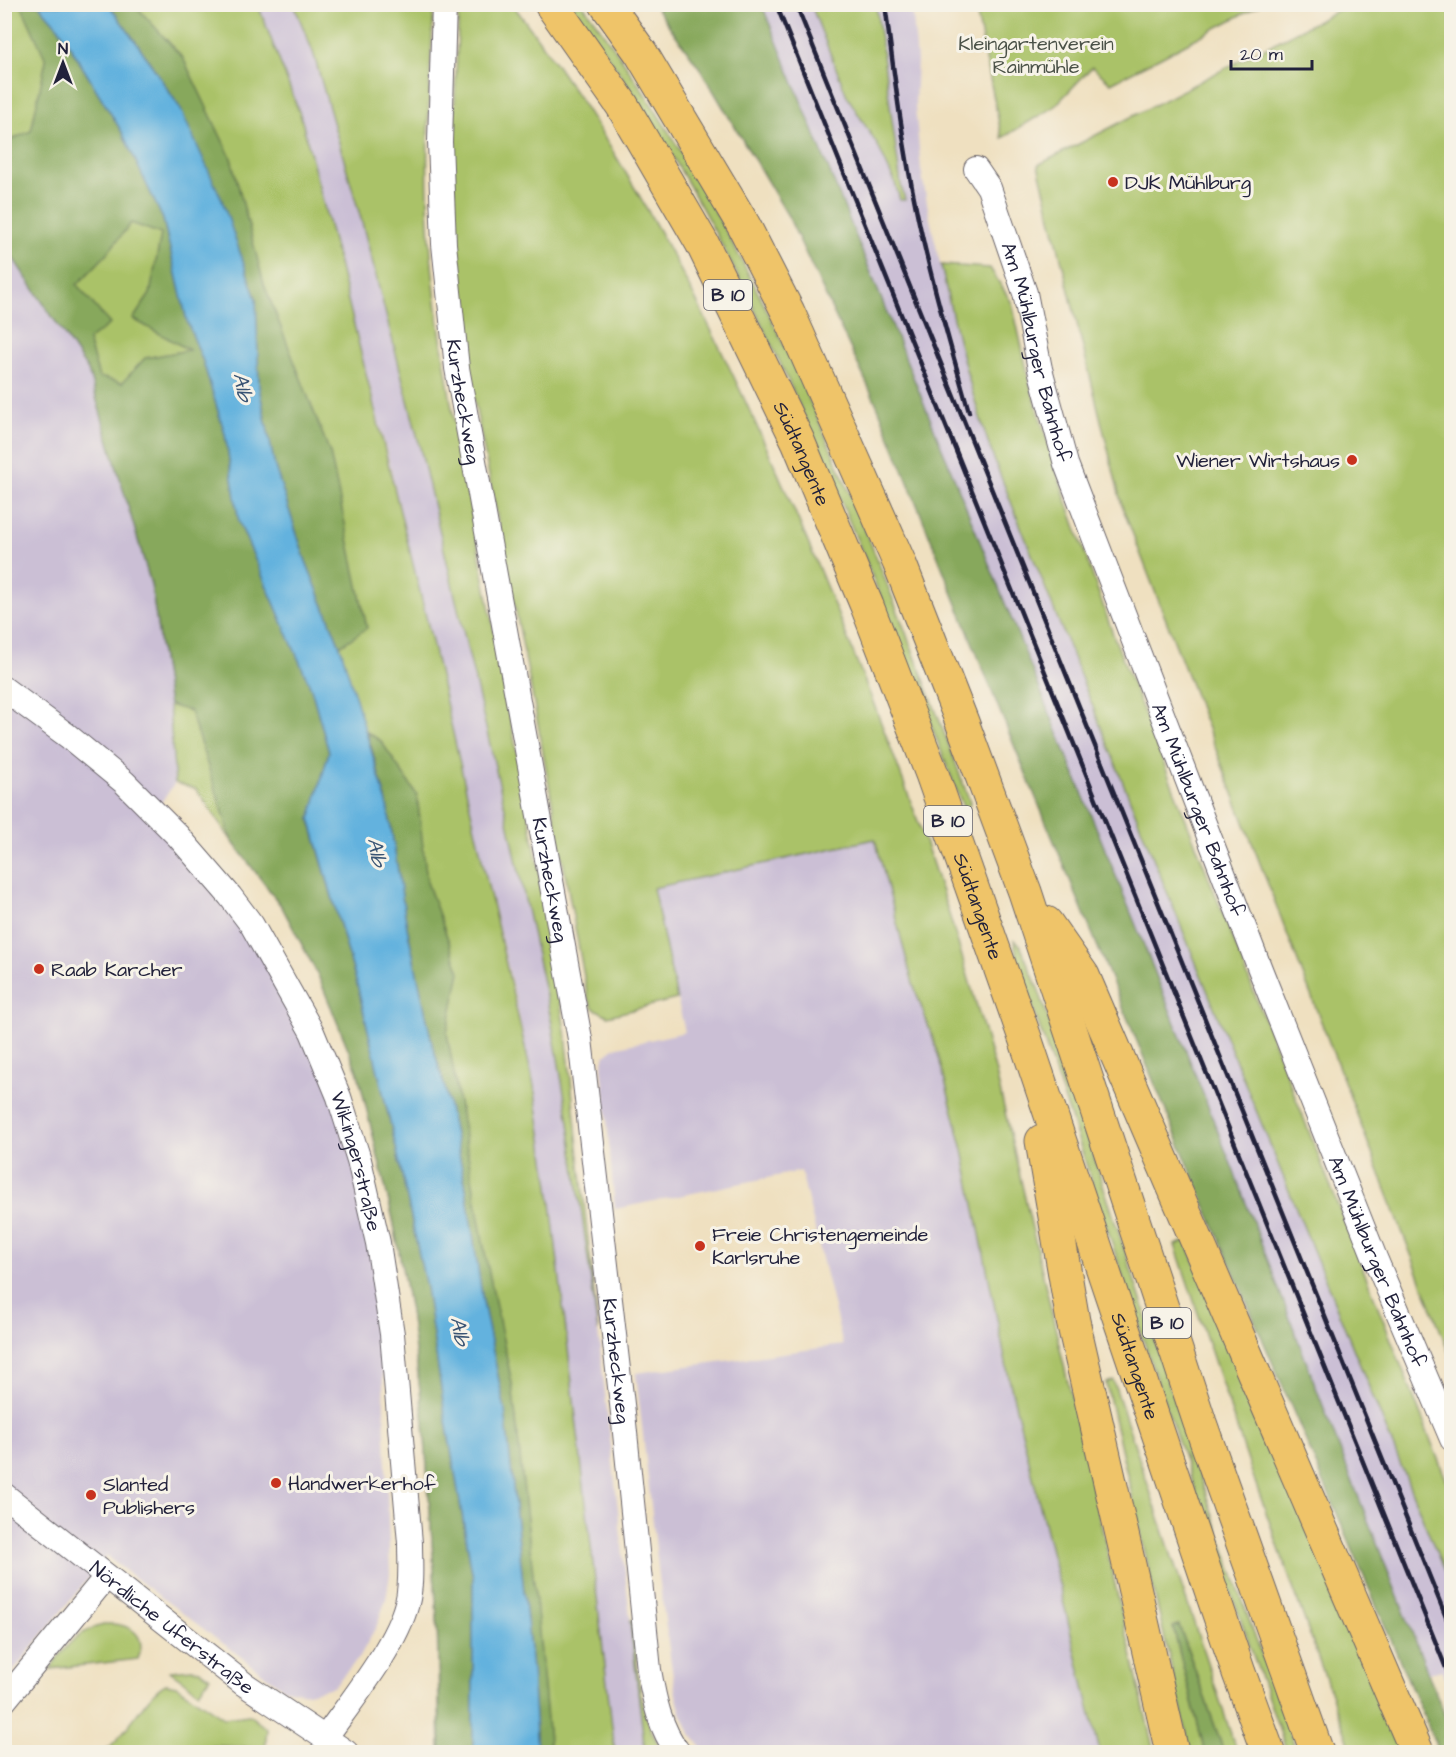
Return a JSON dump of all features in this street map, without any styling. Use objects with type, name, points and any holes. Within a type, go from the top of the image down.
[{"type":"highway","name":"Südtangente","points":[[551,4],[622,105],[702,243],[798,441],[867,606],[932,774],[1025,1038],[1216,1606],[1268,1752]]},
{"type":"highway","name":"B 10","points":[[606,4],[641,53],[744,226],[788,312],[899,562],[1025,892],[1200,1423],[1317,1752]]},
{"type":"highway","points":[[1025,892],[1083,976],[1417,1752]]},
{"type":"highway","points":[[1025,1038],[1072,1321],[1172,1752]]},
{"type":"street","name":"Kurzheckweg","points":[[444,4],[440,142],[444,244],[457,368],[580,1039],[624,1413],[649,1670],[655,1703],[667,1736],[678,1752]]},
{"type":"street","name":"Am Mühlburger Bahnhof","points":[[976,168],[989,188],[1025,293],[1040,369],[1066,464],[1374,1258],[1452,1439]]},
{"type":"street","name":"Wikingerstraße","points":[[4,689],[68,736],[124,782],[178,837],[230,896],[252,925],[312,1032],[339,1097],[359,1160],[378,1243],[392,1334],[410,1543],[410,1576],[407,1603],[398,1627],[381,1657],[325,1738]]},
{"type":"street","name":"Nördliche Uferstraße","points":[[4,1495],[244,1684],[346,1752]]},
{"type":"street","points":[[4,1701],[106,1577]]},
{"type":"shaded area","points":[[258,5],[294,5],[313,52],[363,226],[418,439],[507,817],[551,1019],[568,1116],[598,1331],[645,1752],[615,1752],[534,1086],[516,1001],[388,457],[301,117]]},
{"type":"shaded area","points":[[762,5],[811,5],[847,96],[878,146],[900,200],[904,200],[876,5],[912,5],[917,60],[915,106],[921,169],[953,322],[976,408],[1041,580],[1451,1588],[1451,1691],[1442,1670],[1429,1673],[1148,955]]},
{"type":"shaded area","points":[[4,242],[88,370],[151,584],[169,705],[175,783],[155,811],[230,896],[312,1032],[378,1243],[390,1574],[386,1599],[377,1625],[359,1658],[333,1687],[308,1693],[284,1689],[106,1556],[5,1681]]},
{"type":"shaded area","points":[[875,839],[913,984],[936,1047],[963,1150],[1010,1383],[1100,1752],[705,1752],[689,1731],[675,1690],[661,1593],[636,1373],[843,1345],[801,1171],[615,1209],[602,1066],[605,1055],[614,1048],[685,1032],[652,888]]},
{"type":"green space","name":"Kleingartenverein Rainmühle","points":[[975,4],[1260,5],[1111,83],[1092,67],[1054,107],[1002,138]]},
{"type":"green space","points":[[1350,4],[1451,5],[1451,1358],[1122,506],[1038,165]]},
{"type":"green space","points":[[5,5],[258,5],[301,117],[431,637],[534,1086],[549,1186],[615,1752],[440,1752],[437,1616],[424,1422],[410,1311],[393,1219],[358,1073],[318,975],[282,907],[196,789],[175,783],[169,705],[151,584],[88,370],[7,249],[5,242]]},
{"type":"green space","points":[[21,5],[39,5],[59,28],[122,132],[163,219],[187,321],[203,361],[225,434],[239,522],[311,688],[329,752],[310,820],[357,984],[396,1147],[426,1287],[473,1578],[473,1752],[441,1752],[437,1616],[424,1422],[410,1311],[393,1219],[358,1073],[318,975],[282,907],[232,841],[190,711],[169,705],[151,584],[88,370],[7,249],[5,242],[4,140],[6,142],[31,131],[46,60]],"holes":[[[131,223],[161,234],[150,294],[133,319],[189,350],[145,358],[122,383],[99,377],[88,340],[110,324],[77,285],[106,255]]]},
{"type":"green space","points":[[109,5],[135,5],[183,58],[231,158],[264,284],[330,453],[367,628],[340,646],[305,559],[275,467],[259,388],[256,298],[180,108]]},
{"type":"green space","points":[[294,5],[434,5],[428,177],[429,227],[436,302],[451,403],[541,881],[567,1044],[598,1331],[568,1116],[551,1019],[507,817],[418,439],[363,226],[313,52]]},
{"type":"green space","points":[[459,5],[513,5],[559,68],[642,200],[680,269],[749,409],[812,552],[868,689],[930,857],[995,1069],[1154,1752],[1100,1752],[1010,1383],[963,1150],[936,1047],[913,984],[875,839],[653,888],[677,999],[608,1016],[593,1008],[588,998],[534,703],[469,374],[455,247],[453,143]]},
{"type":"green space","points":[[572,5],[583,5],[646,95],[703,190],[756,288],[849,491],[970,802],[968,810],[965,811],[901,645],[817,445],[736,271],[650,120]]},
{"type":"green space","points":[[654,5],[762,5],[1238,1182],[1338,1445],[1451,1731],[1451,1752],[1439,1752],[1202,1198],[999,709],[877,405],[788,216],[701,70]]},
{"type":"green space","points":[[811,5],[876,5],[905,200],[900,200],[878,146],[847,96]]},
{"type":"green space","points":[[941,265],[990,268],[1012,303],[1031,388],[1061,485],[1114,637],[1451,1492],[1451,1588],[1156,865],[995,462],[965,365]]},
{"type":"green space","points":[[367,732],[381,741],[417,795],[427,882],[460,972],[447,1033],[485,1253],[512,1383],[550,1752],[537,1752],[532,1669],[505,1410],[483,1302],[465,1183],[407,927],[387,803]]},
{"type":"green space","points":[[1014,940],[1020,945],[1039,991],[1197,1468],[1297,1752],[1287,1752],[1155,1375],[1019,968]]},
{"type":"green space","points":[[1186,1241],[1402,1752],[1352,1752],[1254,1479],[1175,1245]]},
{"type":"green space","points":[[1113,1380],[1237,1752],[1224,1752],[1179,1625],[1173,1627],[1205,1752],[1191,1752],[1106,1383]]},
{"type":"green space","points":[[630,1621],[633,1621],[643,1706],[654,1737],[663,1752],[645,1752]]},
{"type":"green space","points":[[107,1624],[123,1626],[134,1632],[140,1643],[138,1659],[50,1669],[62,1652],[80,1635]]},
{"type":"green space","points":[[1179,1625],[1224,1752],[1205,1752],[1173,1627]]},
{"type":"green space","points":[[200,1670],[210,1677],[199,1692],[170,1671]]},
{"type":"green space","points":[[166,1684],[176,1686],[224,1718],[249,1715],[267,1729],[265,1751],[215,1746],[169,1752],[102,1752],[119,1737],[151,1696]]},
{"type":"water","name":"Alb","points":[[39,5],[109,5],[180,108],[222,200],[256,299],[259,388],[275,467],[305,559],[341,649],[387,803],[407,927],[465,1183],[483,1302],[505,1410],[532,1669],[537,1752],[473,1752],[473,1578],[426,1287],[396,1147],[357,984],[310,819],[329,752],[311,688],[239,522],[225,434],[203,361],[187,321],[163,219],[122,132],[59,28]]},
{"type":"railway","points":[[776,4],[1452,1683]]},
{"type":"railway","points":[[796,4],[1452,1632]]},
{"type":"railway","points":[[885,4],[902,132],[916,208],[934,285],[969,412]]},
{"type":"place","name":"DJK Mühlburg","points":[[1113,182]]},
{"type":"place","name":"Wiener Wirtshaus","points":[[1352,460]]},
{"type":"place","name":"Raab Karcher","points":[[39,969]]},
{"type":"place","name":"Freie Christengemeinde Karlsruhe","points":[[700,1246]]},
{"type":"place","name":"Handwerkerhof","points":[[276,1483]]},
{"type":"place","name":"Slanted Publishers","points":[[91,1495]]}]
